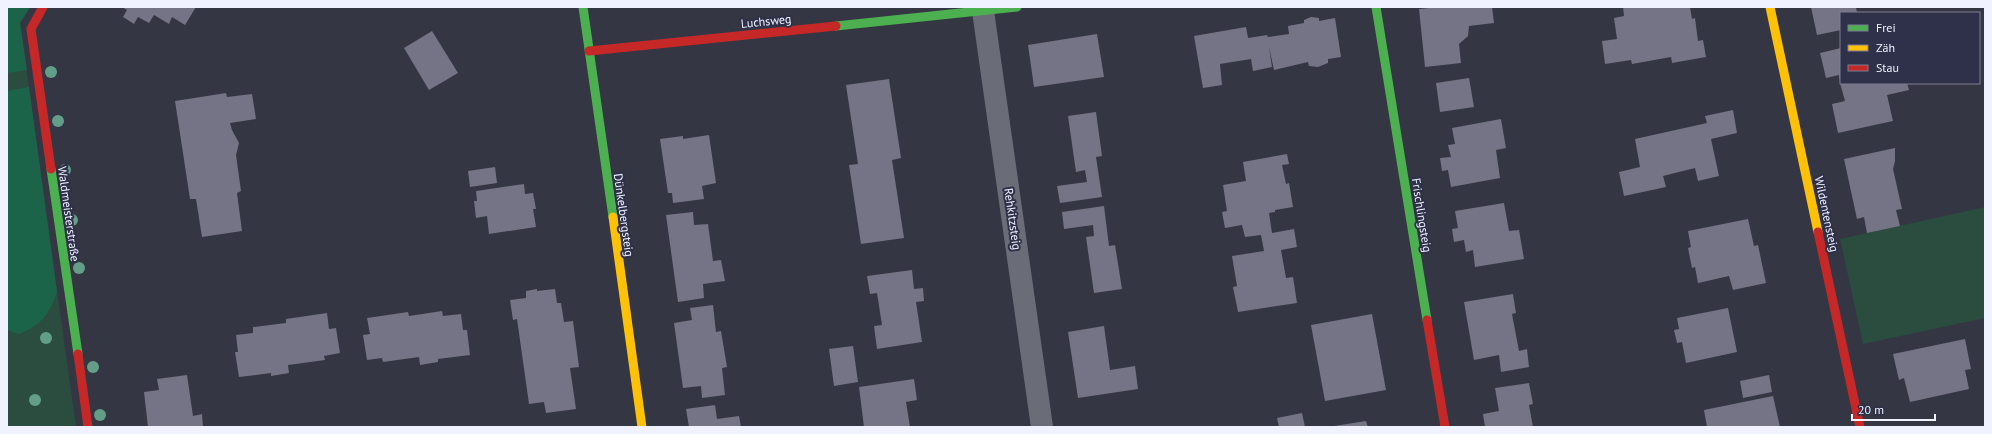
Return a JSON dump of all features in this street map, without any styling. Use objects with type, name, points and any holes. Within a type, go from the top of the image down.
[{"type":"street","name":"Waldmeisterstraße","points":[[43,7],[31,29],[88,427]]},
{"type":"street","name":"Dünkelbergsteig","points":[[583,7],[642,427]]},
{"type":"street","name":"Luchsweg","points":[[589,51],[1017,7]]},
{"type":"street","name":"Frischlingsteig","points":[[1376,7],[1445,427]]},
{"type":"street","name":"Wildentensteig","points":[[1770,7],[1860,427]]},
{"type":"street","name":"Rehkitzsteig","points":[[983,11],[1042,427]]},
{"type":"green space","points":[[7,7],[30,7],[20,23],[76,427],[7,427]]},
{"type":"green space","points":[[7,7],[30,7],[20,23],[27,70],[7,73]]},
{"type":"green space","points":[[29,87],[57,292],[51,307],[39,323],[27,331],[19,334],[7,330],[7,91]]},
{"type":"green space","points":[[1985,207],[1985,318],[1863,344],[1840,239]]},
{"type":"building","points":[[122,7],[196,7],[185,25],[172,17],[169,24],[154,15],[149,23],[138,17],[134,24],[123,17],[127,10]]},
{"type":"building","points":[[1440,7],[1492,7],[1494,23],[1469,26],[1468,36],[1459,44],[1461,63],[1425,67],[1419,9]]},
{"type":"building","points":[[1623,7],[1690,7],[1692,19],[1695,18],[1698,41],[1703,40],[1706,57],[1672,63],[1671,57],[1632,64],[1631,60],[1605,64],[1602,41],[1617,39],[1614,18],[1624,16]]},
{"type":"building","points":[[1811,7],[1856,7],[1857,12],[1840,12],[1840,30],[1817,35]]},
{"type":"building","points":[[1311,17],[1319,18],[1319,21],[1335,18],[1341,57],[1328,59],[1328,63],[1318,67],[1309,66],[1308,62],[1274,70],[1269,47],[1272,67],[1253,71],[1251,59],[1220,64],[1222,85],[1203,88],[1194,36],[1246,27],[1248,38],[1289,34],[1288,26],[1304,23],[1304,20]]},
{"type":"building","points":[[432,31],[458,73],[429,90],[404,48]]},
{"type":"building","points":[[1097,34],[1104,77],[1034,87],[1028,45]]},
{"type":"building","points":[[1840,48],[1840,83],[1839,75],[1826,78],[1820,53]]},
{"type":"building","points":[[1469,78],[1474,107],[1440,112],[1436,83]]},
{"type":"building","points":[[889,79],[901,158],[892,160],[904,238],[861,244],[849,165],[858,164],[846,85]]},
{"type":"building","points":[[1840,84],[1907,84],[1909,90],[1887,95],[1893,121],[1838,133],[1832,104],[1845,101]]},
{"type":"building","points":[[226,93],[227,97],[252,94],[256,119],[230,123],[239,143],[236,155],[241,191],[237,193],[242,231],[202,237],[196,199],[190,199],[175,101]]},
{"type":"building","points":[[1733,110],[1737,133],[1711,139],[1719,176],[1698,181],[1695,168],[1663,176],[1666,187],[1624,196],[1619,172],[1640,167],[1635,139],[1707,123],[1705,116]]},
{"type":"building","points":[[1096,112],[1102,156],[1096,157],[1102,197],[1060,203],[1057,186],[1087,182],[1085,170],[1076,172],[1068,116]]},
{"type":"building","points":[[1501,119],[1506,148],[1496,150],[1500,178],[1451,187],[1448,170],[1442,171],[1440,158],[1451,157],[1448,145],[1455,144],[1452,128]]},
{"type":"building","points":[[709,135],[716,183],[702,186],[704,199],[673,203],[672,193],[668,193],[660,139],[683,136],[683,139]]},
{"type":"building","points":[[1895,148],[1895,161],[1893,169],[1902,209],[1896,210],[1900,226],[1867,233],[1864,217],[1857,219],[1844,159]]},
{"type":"building","points":[[1287,154],[1289,164],[1282,165],[1286,184],[1289,183],[1293,207],[1275,210],[1275,212],[1269,213],[1272,233],[1294,229],[1297,247],[1281,250],[1286,278],[1293,277],[1297,303],[1238,312],[1233,287],[1237,286],[1232,256],[1264,251],[1261,235],[1245,237],[1242,225],[1225,228],[1222,212],[1227,211],[1223,185],[1246,181],[1243,162]]},
{"type":"building","points":[[495,167],[497,183],[470,187],[468,171]]},
{"type":"building","points":[[524,184],[525,194],[533,193],[536,209],[533,209],[536,227],[489,234],[487,216],[476,218],[474,201],[477,201],[476,191]]},
{"type":"building","points":[[1504,203],[1509,231],[1519,230],[1524,259],[1475,267],[1473,250],[1466,252],[1464,240],[1454,242],[1452,229],[1458,228],[1455,211]]},
{"type":"building","points":[[1104,206],[1109,246],[1115,245],[1122,289],[1094,293],[1086,237],[1094,236],[1093,225],[1064,229],[1062,212]]},
{"type":"building","points":[[693,212],[694,225],[708,224],[713,261],[721,260],[725,281],[703,284],[704,298],[678,302],[666,215]]},
{"type":"building","points":[[1748,219],[1754,246],[1758,245],[1766,283],[1733,290],[1729,276],[1698,283],[1695,267],[1692,268],[1688,248],[1691,247],[1688,231]]},
{"type":"building","points":[[912,270],[914,289],[923,288],[924,301],[916,302],[922,342],[877,349],[874,326],[882,325],[877,293],[870,294],[867,276]]},
{"type":"building","points":[[537,289],[537,291],[555,289],[557,303],[561,303],[564,322],[573,321],[579,367],[570,368],[576,409],[546,413],[544,402],[529,404],[517,319],[513,320],[510,300],[526,298],[526,291]]},
{"type":"building","points":[[1513,294],[1516,313],[1512,314],[1519,351],[1527,349],[1529,367],[1501,372],[1499,355],[1474,360],[1464,302]]},
{"type":"building","points":[[713,305],[716,332],[721,331],[727,367],[722,368],[725,395],[702,398],[701,386],[683,388],[674,323],[692,320],[690,308]]},
{"type":"building","points":[[1728,308],[1737,352],[1686,363],[1682,342],[1677,343],[1674,330],[1679,329],[1677,318]]},
{"type":"building","points":[[442,311],[443,316],[461,314],[463,330],[467,330],[470,355],[438,359],[438,362],[420,365],[419,357],[383,362],[382,358],[367,360],[363,335],[370,334],[367,318],[408,312],[409,316]]},
{"type":"building","points":[[327,313],[329,329],[336,328],[340,353],[324,356],[325,360],[288,365],[289,373],[271,376],[271,373],[239,377],[235,352],[238,352],[236,335],[253,333],[253,327],[286,323],[286,319]]},
{"type":"building","points":[[1372,314],[1386,390],[1325,401],[1311,325]]},
{"type":"building","points":[[1104,326],[1110,370],[1135,366],[1138,389],[1078,398],[1068,332]]},
{"type":"building","points":[[1965,339],[1971,369],[1965,370],[1969,389],[1910,402],[1904,378],[1899,380],[1893,354]]},
{"type":"building","points":[[853,346],[858,382],[834,386],[829,349]]},
{"type":"building","points":[[187,375],[193,416],[202,414],[203,427],[148,427],[144,392],[159,390],[157,379]]},
{"type":"building","points":[[1769,375],[1772,392],[1743,398],[1740,381]]},
{"type":"building","points":[[914,379],[917,400],[906,402],[910,427],[864,427],[859,387]]},
{"type":"building","points":[[1529,383],[1533,404],[1529,405],[1533,427],[1485,427],[1483,414],[1499,411],[1495,388]]},
{"type":"building","points":[[1773,396],[1780,427],[1707,427],[1704,410]]},
{"type":"building","points":[[715,405],[717,419],[739,416],[741,427],[689,427],[686,409]]},
{"type":"building","points":[[1302,413],[1305,427],[1279,427],[1277,418]]},
{"type":"building","points":[[1366,421],[1368,427],[1334,427],[1334,426]]},
{"type":"traffic: fast","points":[[583,7],[613,217]]},
{"type":"traffic: fast","points":[[836,26],[1017,7]]},
{"type":"traffic: fast","points":[[1376,7],[1427,320]]},
{"type":"traffic: fast","points":[[51,169],[78,354]]},
{"type":"traffic: slow","points":[[1770,7],[1818,232]]},
{"type":"traffic: slow","points":[[613,217],[642,427]]},
{"type":"traffic: jam","points":[[43,7],[31,29],[51,169]]},
{"type":"traffic: jam","points":[[589,51],[836,26]]},
{"type":"traffic: jam","points":[[1818,232],[1860,427]]},
{"type":"traffic: jam","points":[[1427,320],[1445,427]]},
{"type":"traffic: jam","points":[[78,354],[88,427]]}]
